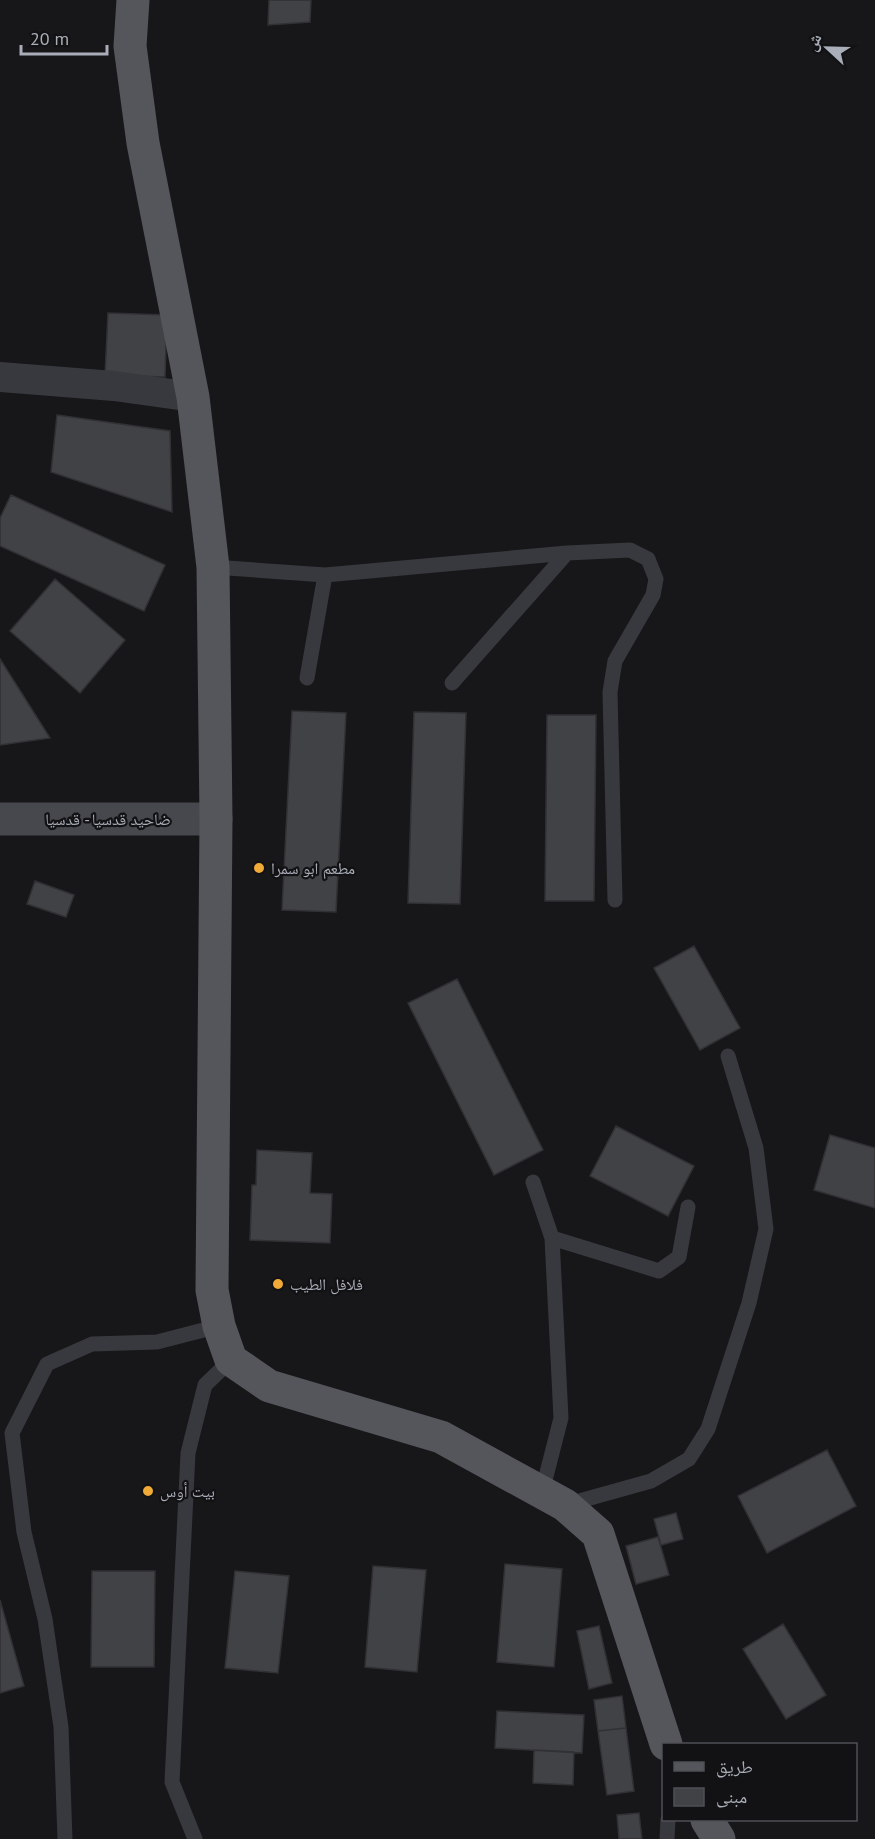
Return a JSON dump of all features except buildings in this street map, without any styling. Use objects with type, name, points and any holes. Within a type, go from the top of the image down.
[{"type":"main road","points":[[133,0],[130,46],[142,143],[193,397],[213,567],[216,819],[212,1290],[219,1326],[231,1360],[269,1386],[441,1437],[553,1499],[598,1534],[666,1743]]},
{"type":"main road","name":"ضاحيد قدسيا - قدسيا","points":[[0,819],[216,819]]},
{"type":"main road","points":[[709,1821],[719,1839]]},
{"type":"street","points":[[0,377],[114,386],[193,397]]},
{"type":"lane","points":[[213,567],[325,575],[567,553],[630,550],[648,559],[656,579],[652,595],[615,661],[609,692],[615,900]]},
{"type":"lane","points":[[452,683],[567,553]]},
{"type":"lane","points":[[307,678],[325,575]]},
{"type":"lane","points":[[533,1182],[552,1238],[561,1418],[553,1499],[651,1480],[689,1459],[708,1429],[749,1303],[766,1229],[756,1148],[728,1056]]},
{"type":"lane","points":[[552,1238],[659,1271],[679,1257],[688,1207]]},
{"type":"lane","points":[[65,1839],[60,1727],[45,1619],[24,1532],[12,1433],[47,1364],[92,1344],[157,1342],[219,1326]]},
{"type":"lane","points":[[195,1839],[172,1782],[188,1452],[205,1385],[231,1360]]},
{"type":"lane","points":[[667,1839],[668,1821]]},
{"type":"place","name":"مطعم ابو سمرا","points":[[259,868]]},
{"type":"place","name":"فلافل الطيب","points":[[278,1284]]},
{"type":"place","name":"بيت أوس","points":[[148,1491]]}]
